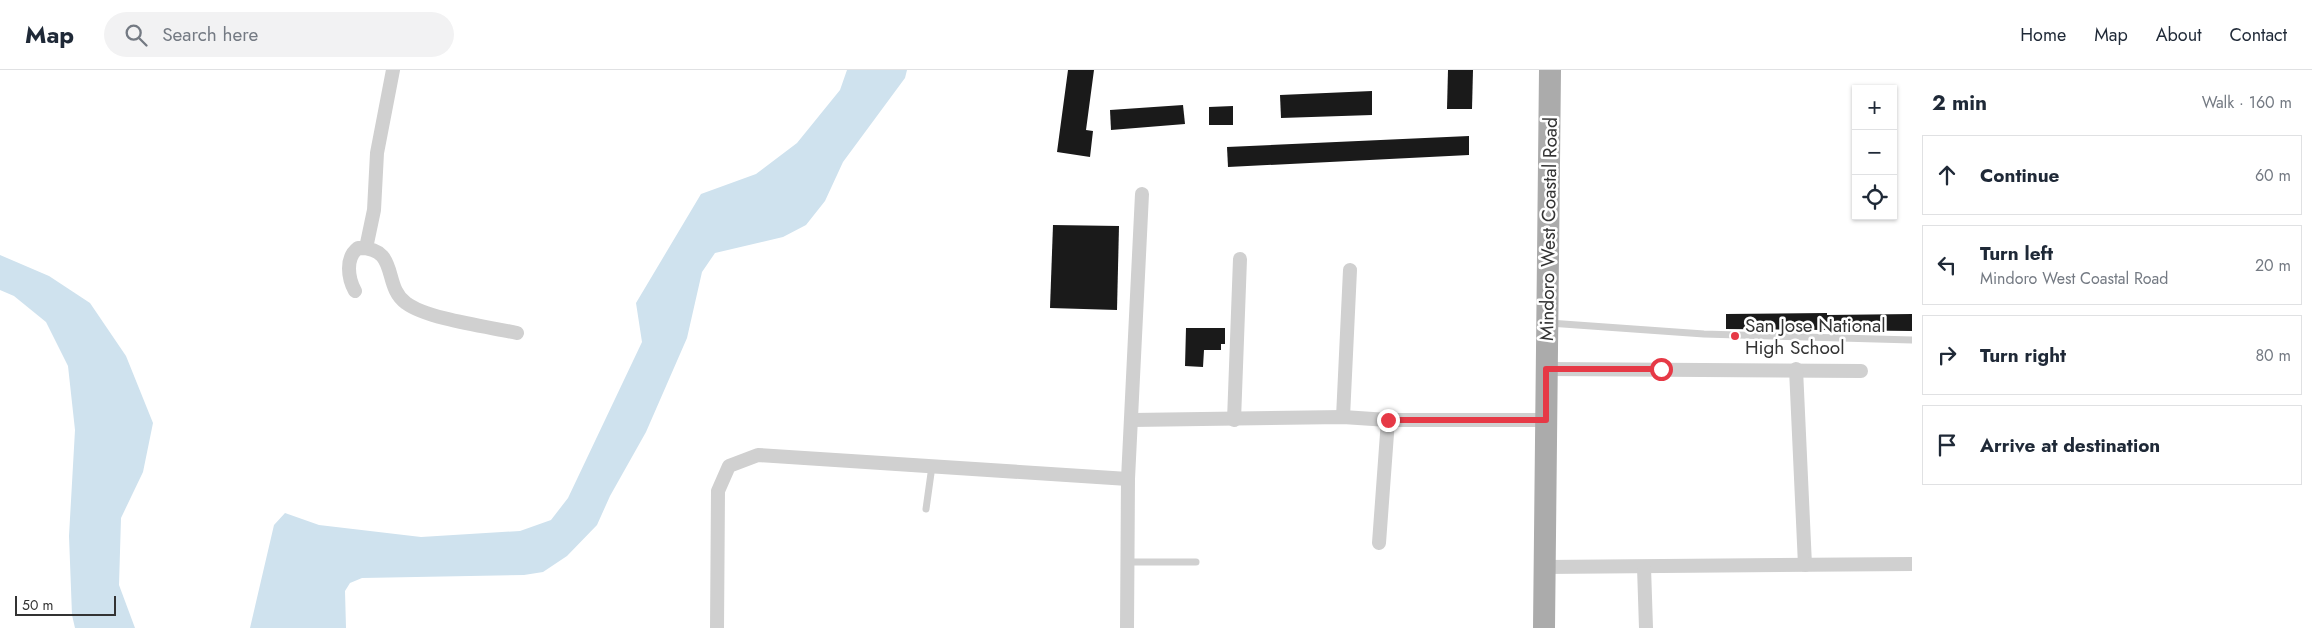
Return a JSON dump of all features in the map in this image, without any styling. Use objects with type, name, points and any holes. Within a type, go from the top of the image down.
[{"type":"main road","name":"Mindoro West Coastal Road","points":[[1544,628],[1550,70]]},
{"type":"street","points":[[366,248],[374,210],[377,153],[393,70]]},
{"type":"street","points":[[1127,628],[1128,479],[1142,194]]},
{"type":"street","points":[[355,291],[348,272],[352,254],[358,248],[366,248],[382,254],[396,291],[407,304],[428,313],[518,333]]},
{"type":"street","points":[[1234,420],[1240,259]]},
{"type":"street","points":[[1343,417],[1350,270]]},
{"type":"street","points":[[1546,369],[1796,369],[1861,371]]},
{"type":"street","points":[[1796,369],[1805,565]]},
{"type":"street","points":[[1132,420],[1343,417],[1388,420],[1546,420]]},
{"type":"street","points":[[1379,543],[1388,420]]},
{"type":"street","points":[[717,628],[718,491],[729,466],[744,459],[758,455],[1128,479]]},
{"type":"street","points":[[1545,567],[1912,564]]},
{"type":"street","points":[[1644,567],[1646,628]]},
{"type":"lane","points":[[1546,323],[1704,334],[1912,340]]},
{"type":"lane","points":[[926,509],[932,466]]},
{"type":"lane","points":[[1126,562],[1196,562]]},
{"type":"water","points":[[847,70],[907,70],[905,78],[843,162],[825,201],[806,225],[783,237],[715,253],[702,272],[687,338],[646,432],[610,496],[597,525],[567,556],[543,572],[524,575],[362,578],[350,583],[345,591],[346,628],[250,628],[274,525],[285,513],[319,525],[421,537],[520,531],[551,520],[568,498],[642,342],[636,303],[701,194],[756,174],[797,143],[840,90]]},
{"type":"water","points":[[0,255],[49,276],[90,303],[126,356],[153,423],[143,472],[121,518],[119,585],[135,628],[75,628],[72,615],[69,536],[75,430],[68,366],[46,322],[14,296],[0,290]]},
{"type":"building","points":[[1068,70],[1094,70],[1086,130],[1093,131],[1090,157],[1057,152]]},
{"type":"building","points":[[1448,70],[1473,70],[1472,109],[1447,109]]},
{"type":"building","points":[[1372,91],[1372,115],[1281,118],[1280,95]]},
{"type":"building","points":[[1183,105],[1185,124],[1111,130],[1110,110]]},
{"type":"building","points":[[1233,106],[1233,125],[1209,125],[1209,107]]},
{"type":"building","points":[[1469,136],[1469,155],[1228,167],[1227,147]]},
{"type":"building","points":[[1053,225],[1119,226],[1117,310],[1050,308]]},
{"type":"building","points":[[1827,313],[1827,315],[1912,314],[1912,331],[1726,329],[1726,314]]},
{"type":"building","points":[[1186,328],[1225,328],[1225,344],[1221,344],[1221,350],[1204,350],[1203,367],[1185,366]]},
{"type":"place","name":"San Jose National High School","points":[[1735,336]]},
{"type":"route","points":[[1388,420],[1546,420],[1546,369],[1661,369]]}]
